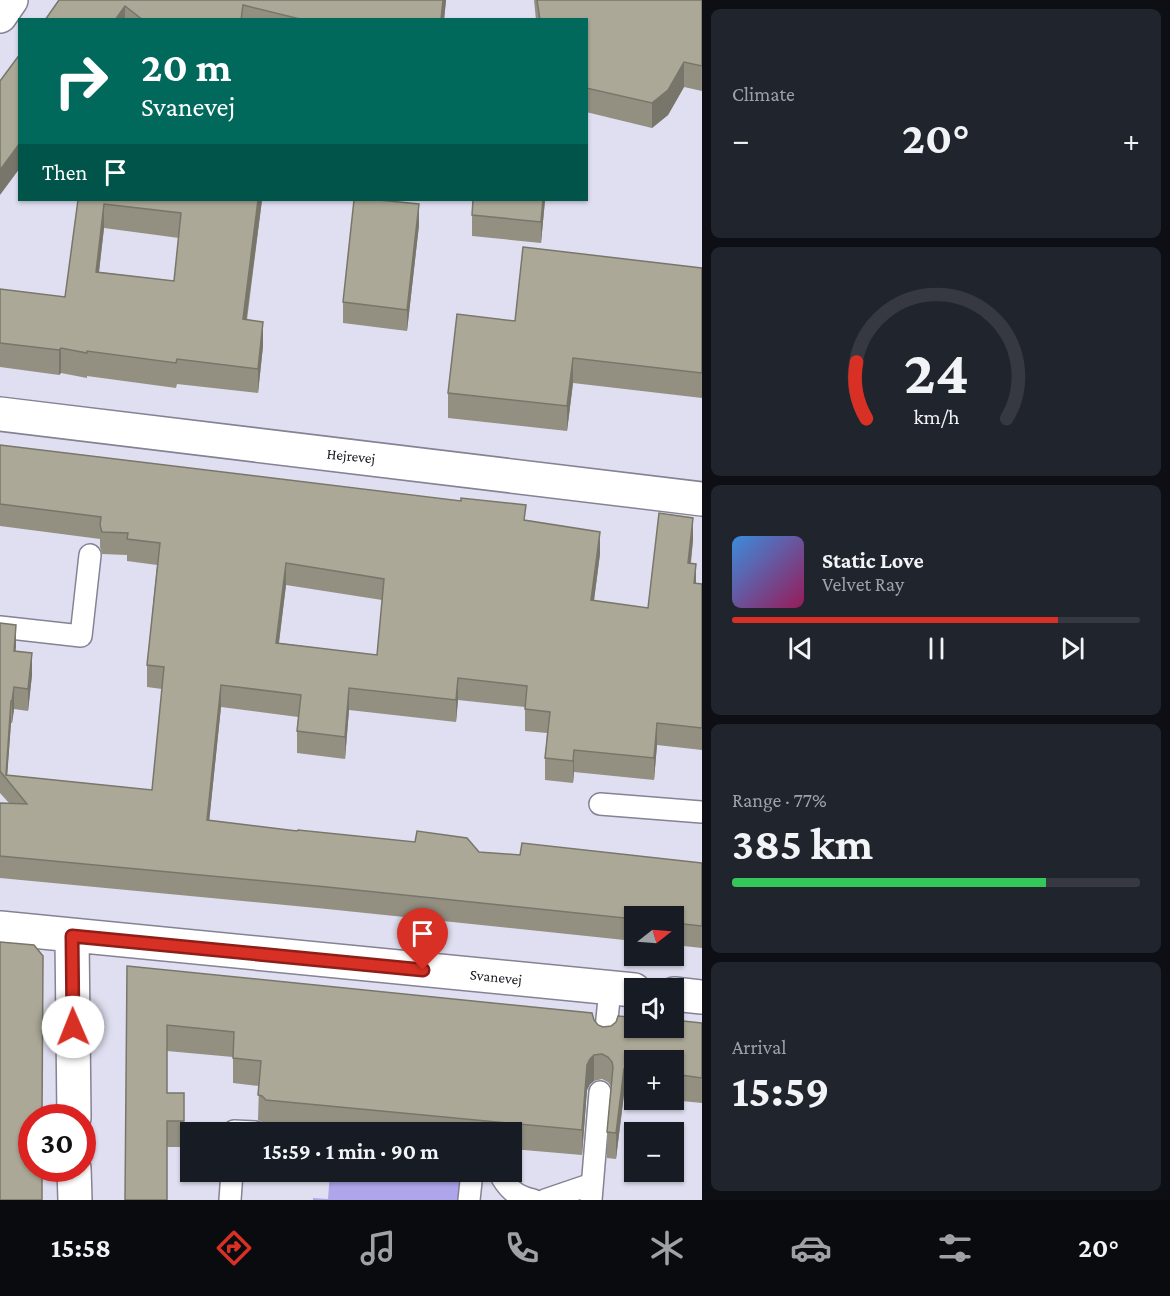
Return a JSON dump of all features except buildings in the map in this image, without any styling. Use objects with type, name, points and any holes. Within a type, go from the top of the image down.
[{"type":"street","points":[[0,16],[11,0]]},
{"type":"street","name":"Hejrevej","points":[[0,414],[702,499]]},
{"type":"street","name":"Svanevej","points":[[0,928],[622,989]]},
{"type":"street","points":[[72,936],[74,1104]]},
{"type":"street","points":[[684,995],[702,997]]},
{"type":"street","points":[[74,1182],[75,1200]]},
{"type":"lane","points":[[0,627],[81,636],[90,555]]},
{"type":"lane","points":[[600,804],[702,812]]},
{"type":"lane","points":[[605,1040],[622,989]]},
{"type":"lane","points":[[545,1200],[592,1192],[600,1092]]},
{"type":"lane","points":[[230,1200],[231,1182]]},
{"type":"lane","points":[[469,1200],[471,1182]]},
{"type":"lane","points":[[504,1182],[519,1197],[533,1200]]},
{"type":"shaded area","points":[[329,1182],[460,1182],[459,1200],[313,1200],[313,1198],[328,1199]]},
{"type":"route","points":[[73,1027],[72,936],[423,970]]}]
